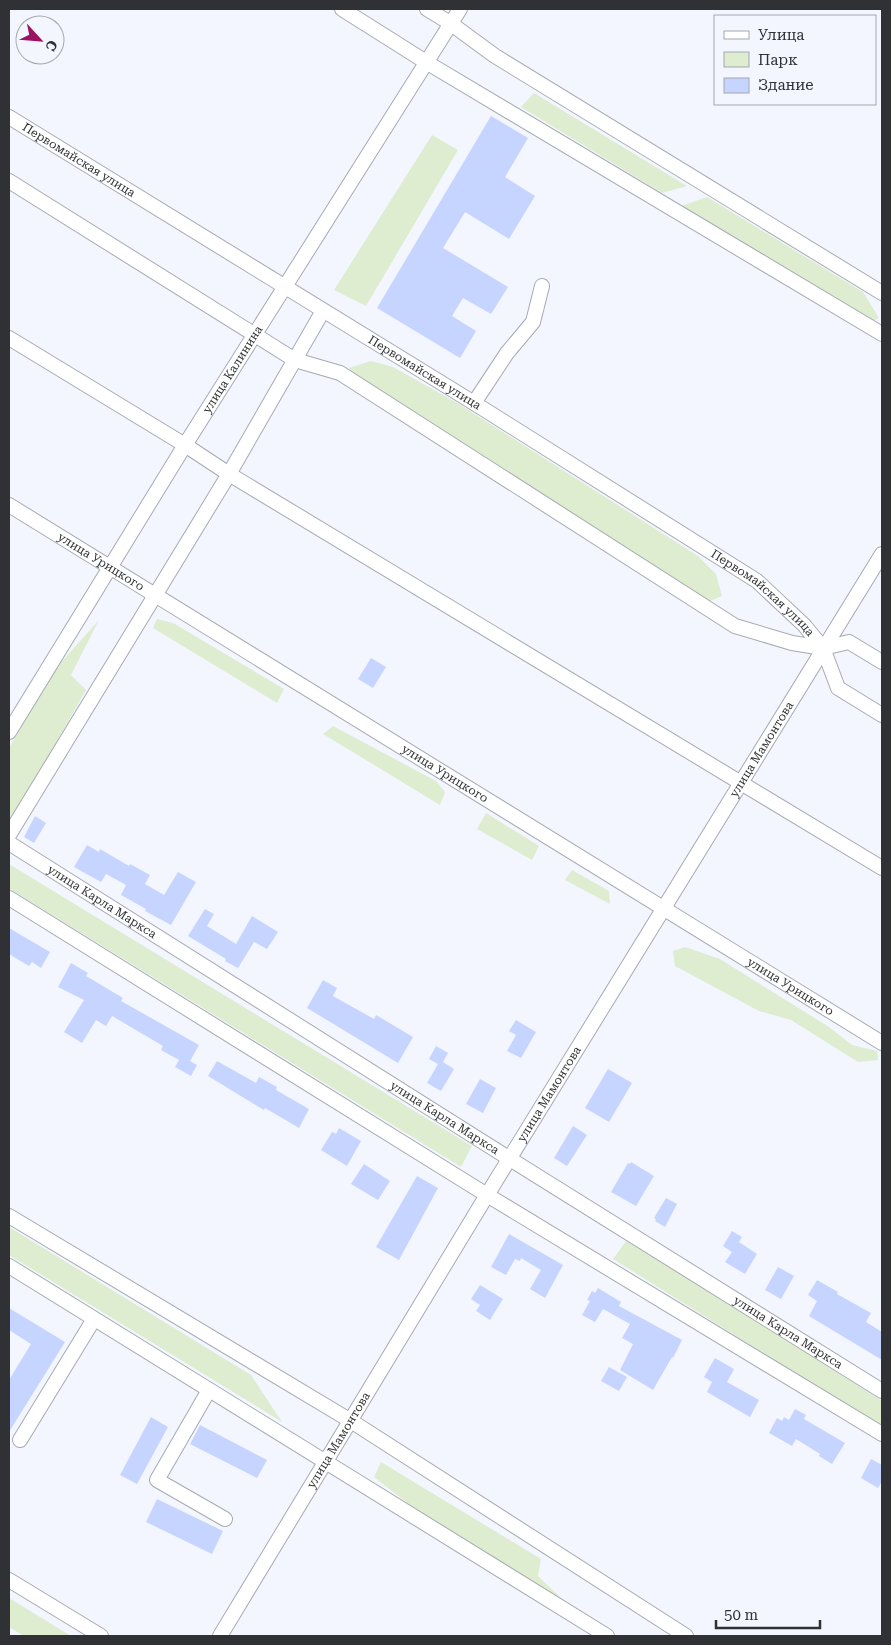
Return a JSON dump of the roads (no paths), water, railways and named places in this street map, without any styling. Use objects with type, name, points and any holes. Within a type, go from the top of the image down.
[{"type":"street","points":[[342,9],[426,62],[882,334]]},
{"type":"street","points":[[427,9],[450,23],[495,56],[882,293]]},
{"type":"street","name":"улица Калинина","points":[[9,732],[185,445],[460,9]]},
{"type":"street","name":"Первомайская улица","points":[[9,117],[285,286],[757,582],[804,625],[823,648],[838,688],[882,715]]},
{"type":"street","name":"Первомайская улица","points":[[9,181],[295,360],[340,373],[735,626],[792,644],[823,648],[849,642],[882,662]]},
{"type":"street","points":[[474,404],[507,353],[533,322],[542,286]]},
{"type":"street","points":[[9,835],[229,474],[320,316]]},
{"type":"street","points":[[9,338],[185,445],[229,474],[882,868]]},
{"type":"street","name":"улица Урицкого","points":[[9,505],[882,1043]]},
{"type":"street","name":"улица Мамонтова","points":[[220,1636],[487,1195],[882,554]]},
{"type":"street","name":"улица Карла Маркса","points":[[9,843],[882,1391]]},
{"type":"street","points":[[9,898],[487,1195],[882,1434]]},
{"type":"street","points":[[9,1216],[351,1421],[686,1636]]},
{"type":"street","points":[[9,1268],[326,1461],[607,1636]]},
{"type":"street","points":[[20,1440],[94,1319]]},
{"type":"street","points":[[209,1390],[157,1480],[226,1519]]},
{"type":"street","points":[[9,1580],[101,1636]]}]
